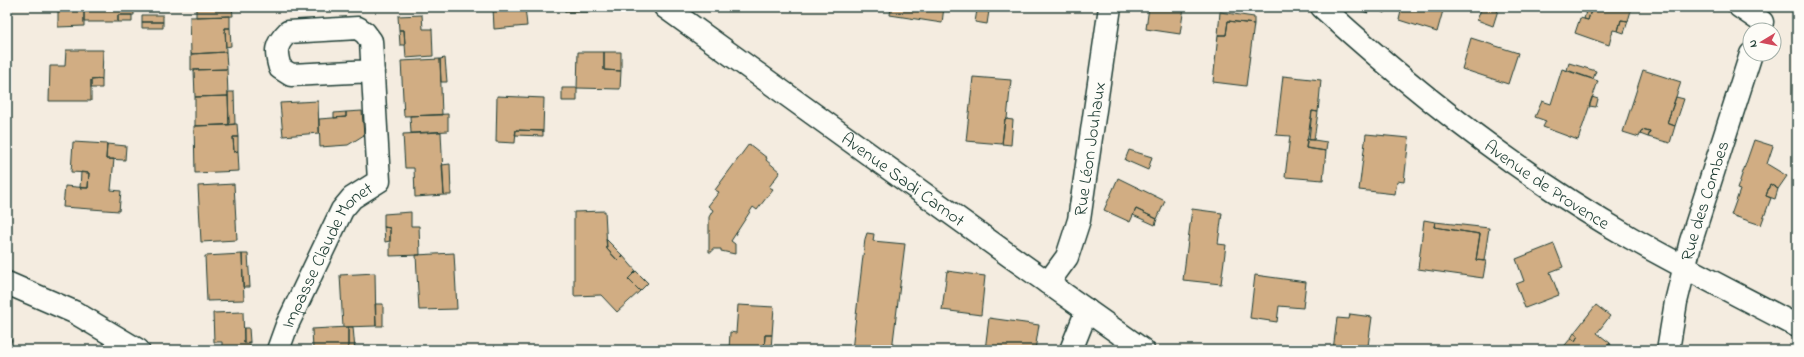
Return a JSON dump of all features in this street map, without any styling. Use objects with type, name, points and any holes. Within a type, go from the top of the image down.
[{"type":"street","name":"Avenue Sadi Carnot","points":[[665,7],[1143,350]]},
{"type":"street","name":"Rue Léon Jouhaux","points":[[1048,283],[1067,257],[1079,220],[1110,7]]},
{"type":"street","name":"Avenue de Provence","points":[[1322,7],[1420,93],[1492,149],[1574,204],[1630,238],[1797,326]]},
{"type":"street","points":[[1740,7],[1762,20]]},
{"type":"street","name":"Rue des Combes","points":[[1668,350],[1676,302],[1691,241],[1748,62]]},
{"type":"street","name":"Impasse Claude Monet","points":[[278,350],[287,325],[342,210],[352,198],[379,181],[373,71]]},
{"type":"street","points":[[7,283],[74,312],[138,350]]},
{"type":"street","points":[[1071,350],[1087,310]]},
{"type":"building","points":[[58,7],[84,7],[84,26],[58,27]]},
{"type":"building","points":[[84,7],[134,7],[134,15],[118,15],[118,22],[84,22]]},
{"type":"building","points":[[196,7],[232,7],[233,16],[196,17]]},
{"type":"building","points":[[493,7],[525,7],[527,26],[494,29]]},
{"type":"building","points":[[565,7],[591,7],[590,12],[565,12]]},
{"type":"building","points":[[891,7],[944,7],[942,23],[890,15]]},
{"type":"building","points":[[1149,7],[1184,7],[1180,34],[1146,29]]},
{"type":"building","points":[[1351,7],[1367,7],[1369,8],[1368,13]]},
{"type":"building","points":[[1367,7],[1388,7],[1385,13]]},
{"type":"building","points":[[1402,7],[1444,7],[1437,32],[1399,20]]},
{"type":"building","points":[[1482,7],[1499,7],[1493,26],[1477,20]]},
{"type":"building","points":[[1587,7],[1592,7],[1588,20],[1584,19]]},
{"type":"building","points":[[1592,7],[1632,7],[1628,21],[1621,20],[1618,31],[1613,30],[1609,45],[1575,33],[1580,18],[1588,20]]},
{"type":"building","points":[[977,10],[989,11],[987,24],[975,22]]},
{"type":"building","points":[[1220,12],[1254,17],[1254,24],[1228,21],[1226,35],[1218,35]]},
{"type":"building","points":[[118,15],[132,15],[132,22],[118,22]]},
{"type":"building","points":[[142,15],[163,15],[163,22],[142,22]]},
{"type":"building","points":[[422,15],[423,29],[432,29],[433,56],[406,58],[404,30],[399,30],[398,16]]},
{"type":"building","points":[[230,16],[230,28],[225,28],[226,52],[191,54],[190,17]]},
{"type":"building","points":[[1621,20],[1628,21],[1624,33],[1618,31]]},
{"type":"building","points":[[1228,21],[1254,24],[1246,86],[1213,82],[1218,35],[1226,35]]},
{"type":"building","points":[[142,22],[163,22],[163,28],[142,28]]},
{"type":"building","points":[[225,28],[230,28],[231,46],[226,47]]},
{"type":"building","points":[[399,30],[404,30],[405,45],[400,45]]},
{"type":"building","points":[[1471,38],[1518,53],[1508,84],[1462,69]]},
{"type":"building","points":[[66,50],[103,50],[102,79],[91,80],[91,101],[49,101],[50,66],[65,66]]},
{"type":"building","points":[[226,52],[227,69],[191,70],[191,54]]},
{"type":"building","points":[[578,52],[604,52],[604,70],[621,71],[620,89],[577,88]]},
{"type":"building","points":[[604,52],[621,52],[621,71],[604,70]]},
{"type":"building","points":[[445,58],[447,82],[441,82],[440,59]]},
{"type":"building","points":[[440,59],[442,115],[404,116],[401,61]]},
{"type":"building","points":[[1569,63],[1596,71],[1593,79],[1567,70]]},
{"type":"building","points":[[227,69],[228,96],[195,97],[194,70]]},
{"type":"building","points":[[1562,69],[1598,81],[1578,140],[1543,127],[1546,121],[1535,117],[1542,101],[1551,104]]},
{"type":"building","points":[[1643,70],[1681,82],[1667,123],[1675,126],[1670,143],[1648,137],[1650,132],[1642,130],[1639,137],[1623,132]]},
{"type":"building","points":[[1283,76],[1321,80],[1318,112],[1312,111],[1306,148],[1326,151],[1323,180],[1285,177],[1290,136],[1276,135]]},
{"type":"building","points":[[973,77],[1011,80],[1007,119],[1005,119],[1002,144],[966,141]]},
{"type":"building","points":[[102,79],[102,88],[91,88],[91,80]]},
{"type":"building","points":[[562,88],[577,88],[577,101],[562,101]]},
{"type":"building","points":[[228,92],[234,92],[235,124],[229,125]]},
{"type":"building","points":[[228,96],[229,125],[195,126],[195,97]]},
{"type":"building","points":[[497,96],[544,98],[543,131],[516,130],[515,143],[496,142]]},
{"type":"building","points":[[1592,97],[1598,99],[1596,107],[1589,106]]},
{"type":"building","points":[[1676,97],[1684,99],[1675,126],[1667,123]]},
{"type":"building","points":[[318,101],[319,133],[283,136],[280,103]]},
{"type":"building","points":[[362,111],[364,135],[348,145],[320,147],[319,119],[346,117],[346,112]]},
{"type":"building","points":[[1312,111],[1318,112],[1314,140],[1309,140]]},
{"type":"building","points":[[346,112],[346,117],[334,118],[334,113]]},
{"type":"building","points":[[448,114],[448,131],[411,133],[410,116]]},
{"type":"building","points":[[1005,119],[1013,120],[1011,145],[1002,144]]},
{"type":"building","points":[[237,124],[238,137],[233,137],[234,152],[238,151],[239,171],[195,173],[194,126]]},
{"type":"building","points":[[516,130],[543,131],[543,136],[515,135]]},
{"type":"building","points":[[1642,130],[1650,132],[1648,137],[1640,134]]},
{"type":"building","points":[[441,132],[444,195],[415,197],[414,168],[405,168],[403,134]]},
{"type":"building","points":[[1366,134],[1409,138],[1404,182],[1397,181],[1395,194],[1359,190]]},
{"type":"building","points":[[233,137],[238,137],[238,151],[234,152]]},
{"type":"building","points":[[1307,139],[1327,142],[1326,151],[1306,148]]},
{"type":"building","points":[[1754,140],[1773,146],[1767,164],[1787,176],[1778,189],[1770,184],[1766,196],[1771,198],[1761,225],[1731,215],[1740,190],[1737,189]]},
{"type":"building","points":[[73,142],[107,144],[106,159],[114,159],[111,190],[121,191],[119,211],[63,207],[65,186],[88,188],[89,173],[71,172]]},
{"type":"building","points":[[107,144],[126,146],[125,160],[106,159]]},
{"type":"building","points":[[749,144],[767,158],[766,160],[780,172],[769,187],[773,189],[757,210],[753,207],[731,241],[735,244],[735,254],[721,251],[721,249],[712,249],[712,252],[709,252],[709,217],[713,210],[708,206],[719,192],[715,190]]},
{"type":"building","points":[[1129,150],[1152,157],[1148,170],[1125,160]]},
{"type":"building","points":[[450,164],[451,195],[444,195],[442,165]]},
{"type":"building","points":[[81,172],[89,173],[88,188],[80,188]]},
{"type":"building","points":[[1118,178],[1165,201],[1157,219],[1136,209],[1130,222],[1104,210]]},
{"type":"building","points":[[234,184],[237,240],[201,242],[198,186]]},
{"type":"building","points":[[1770,184],[1778,189],[1775,199],[1766,196]]},
{"type":"building","points":[[1136,209],[1157,219],[1155,225],[1133,215]]},
{"type":"building","points":[[1192,209],[1222,213],[1218,244],[1226,245],[1221,284],[1183,280]]},
{"type":"building","points":[[605,211],[607,249],[618,261],[623,256],[636,271],[628,279],[640,291],[617,312],[601,295],[574,296],[574,212]]},
{"type":"building","points":[[411,212],[411,226],[419,226],[420,255],[390,256],[390,228],[384,227],[384,214]]},
{"type":"building","points":[[1424,220],[1435,222],[1434,227],[1480,234],[1476,260],[1486,261],[1483,278],[1418,269]]},
{"type":"building","points":[[1435,222],[1489,228],[1484,261],[1476,260],[1480,234],[1434,227]]},
{"type":"building","points":[[384,227],[390,228],[390,241],[385,242]]},
{"type":"building","points":[[867,233],[874,234],[873,241],[905,244],[892,350],[852,350],[865,239]]},
{"type":"building","points":[[606,239],[623,256],[618,261],[607,249]]},
{"type":"building","points":[[1554,244],[1563,267],[1550,272],[1559,295],[1525,308],[1516,284],[1524,281],[1516,259]]},
{"type":"building","points":[[454,253],[457,309],[419,310],[416,255]]},
{"type":"building","points":[[242,254],[244,300],[207,301],[205,256]]},
{"type":"building","points":[[242,254],[248,254],[250,287],[243,287]]},
{"type":"building","points":[[636,271],[648,283],[640,291],[628,279]]},
{"type":"building","points":[[947,271],[985,276],[981,315],[942,310]]},
{"type":"building","points":[[375,273],[376,326],[343,327],[340,275]]},
{"type":"building","points":[[1255,275],[1306,282],[1303,308],[1279,306],[1277,322],[1250,318]]},
{"type":"building","points":[[375,304],[383,304],[383,326],[376,326]]},
{"type":"building","points":[[738,305],[774,307],[772,335],[765,335],[764,350],[729,350],[730,332],[736,333]]},
{"type":"building","points":[[1596,305],[1610,316],[1597,333],[1610,343],[1605,350],[1561,350],[1571,338],[1575,341],[1578,336],[1574,333]]},
{"type":"building","points":[[243,312],[244,343],[250,342],[250,350],[222,350],[222,342],[214,342],[213,313]]},
{"type":"building","points":[[1350,314],[1372,317],[1368,346],[1377,347],[1377,350],[1333,350],[1337,318],[1349,319]]},
{"type":"building","points":[[989,318],[1039,325],[1035,350],[985,350]]},
{"type":"building","points":[[348,327],[353,327],[355,350],[348,350]]},
{"type":"building","points":[[348,327],[348,350],[313,350],[312,329]]},
{"type":"building","points":[[244,328],[249,328],[250,342],[244,343]]},
{"type":"building","points":[[1574,333],[1578,336],[1575,341],[1571,338]]},
{"type":"building","points":[[765,335],[772,335],[771,350],[764,350]]},
{"type":"building","points":[[7,338],[12,340],[7,350]]},
{"type":"building","points":[[1610,343],[1613,350],[1605,350]]}]
